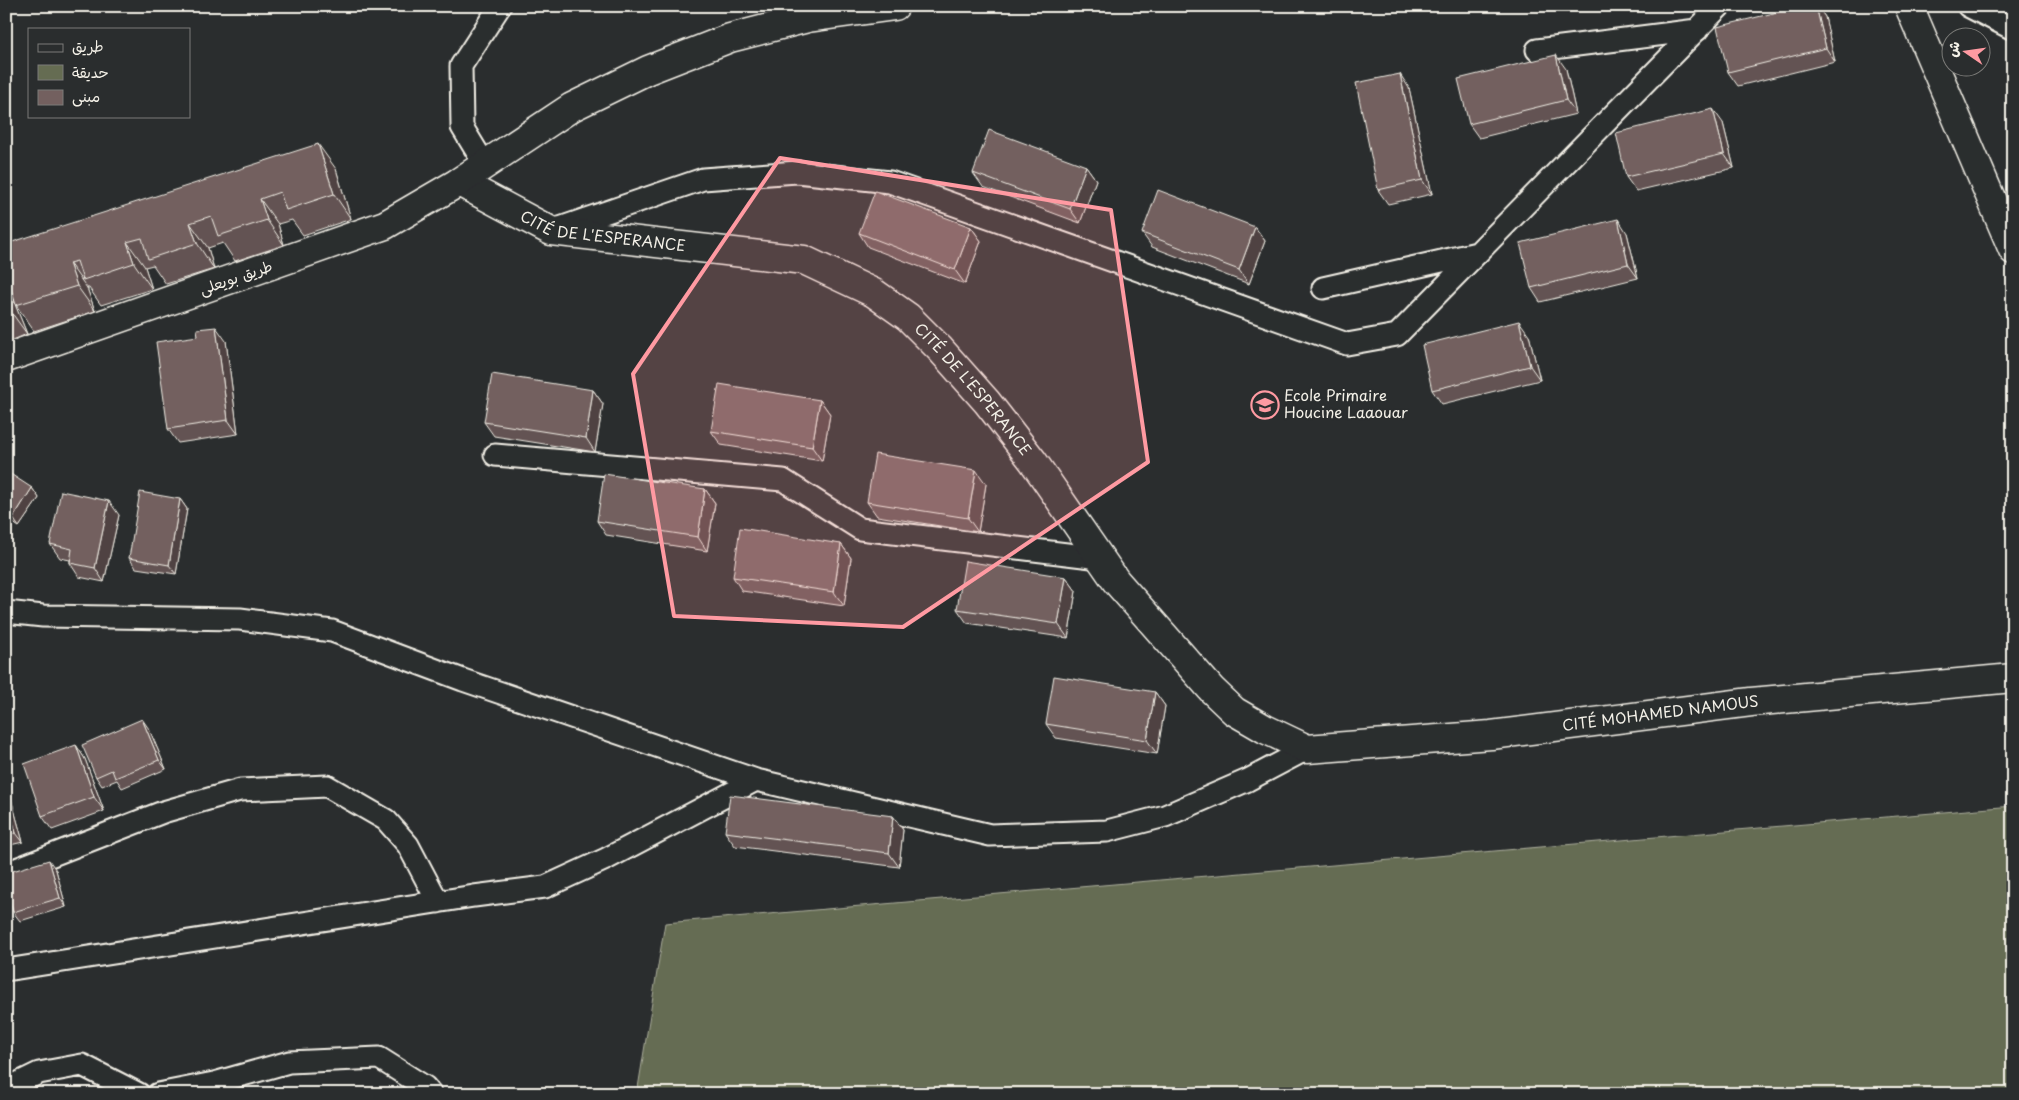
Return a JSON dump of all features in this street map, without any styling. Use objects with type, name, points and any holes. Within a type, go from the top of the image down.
[{"type":"main road","points":[[459,182],[572,107],[657,66],[730,38],[788,23],[808,18],[894,6]]},
{"type":"main road","points":[[1909,6],[2004,217],[2013,250]]},
{"type":"main road","name":"CITÉ DE L'ESPERANCE","points":[[459,182],[551,231],[804,260],[874,293],[908,316],[987,402],[1033,461],[1116,581],[1164,637],[1234,711],[1265,729],[1307,749]]},
{"type":"main road","name":"طريق بويعلى","points":[[6,358],[385,225],[459,182]]},
{"type":"main road","name":"CITÉ MOHAMED NAMOUS","points":[[1307,749],[1491,735],[1751,702],[2013,678]]},
{"type":"street","points":[[485,165],[462,127],[461,66],[500,6]]},
{"type":"street","points":[[551,231],[703,179],[797,172],[890,182],[1347,344],[1398,334],[1720,6]]},
{"type":"street","points":[[1968,6],[2013,29]]},
{"type":"street","points":[[1537,50],[1697,30]]},
{"type":"street","points":[[1323,288],[1477,253]]},
{"type":"street","points":[[495,455],[783,480],[860,529],[1100,558]]},
{"type":"street","points":[[6,612],[43,616],[240,619],[332,631],[463,680],[756,780],[990,835],[1107,831],[1165,816],[1248,780],[1307,749]]},
{"type":"street","points":[[6,970],[545,886],[606,859],[756,780]]},
{"type":"street","points":[[6,872],[163,812],[240,790],[327,786],[386,820],[408,845],[438,902]]},
{"type":"street","points":[[158,1094],[214,1083],[289,1062],[379,1058],[425,1088],[431,1094]]},
{"type":"street","points":[[6,1089],[39,1073],[82,1066],[139,1094]]},
{"type":"highlighted area","points":[[780,158],[1111,210],[1148,462],[903,627],[674,616],[633,374]]},
{"type":"green space","points":[[2013,806],[2013,1094],[637,1094],[665,923]]},
{"type":"building","points":[[1802,6],[1816,6],[1826,48],[1728,72],[1717,27]]},
{"type":"building","points":[[1556,55],[1566,100],[1469,124],[1458,79]]},
{"type":"building","points":[[1400,74],[1422,180],[1378,190],[1356,83]]},
{"type":"building","points":[[1713,109],[1724,154],[1626,177],[1616,133]]},
{"type":"building","points":[[989,130],[1086,166],[1070,209],[973,173]]},
{"type":"building","points":[[318,144],[334,194],[286,210],[280,192],[260,199],[267,220],[218,236],[211,216],[190,223],[197,243],[148,259],[142,238],[127,242],[134,263],[83,280],[77,261],[69,263],[77,286],[16,305],[6,273],[6,244]]},
{"type":"building","points":[[1158,190],[1255,227],[1239,270],[1142,233]]},
{"type":"building","points":[[875,191],[971,227],[955,270],[859,233]]},
{"type":"building","points":[[1618,219],[1628,264],[1531,288],[1520,243]]},
{"type":"building","points":[[1519,321],[1530,366],[1432,390],[1422,345]]},
{"type":"building","points":[[216,327],[228,420],[168,429],[156,342],[198,336],[197,329]]},
{"type":"building","points":[[492,374],[593,390],[586,438],[484,422]]},
{"type":"building","points":[[719,384],[820,400],[812,447],[711,431]]},
{"type":"building","points":[[875,454],[976,470],[968,518],[867,502]]},
{"type":"building","points":[[9,473],[32,488],[13,518],[6,513],[6,477]]},
{"type":"building","points":[[604,474],[705,489],[698,537],[597,521]]},
{"type":"building","points":[[61,491],[109,501],[95,568],[70,563],[72,549],[50,544]]},
{"type":"building","points":[[140,492],[180,499],[169,565],[129,558]]},
{"type":"building","points":[[740,528],[841,544],[834,592],[733,577]]},
{"type":"building","points":[[965,561],[1066,577],[1058,624],[957,609]]},
{"type":"building","points":[[1054,676],[1155,692],[1147,740],[1046,724]]},
{"type":"building","points":[[142,719],[159,760],[115,778],[112,770],[96,777],[82,745]]},
{"type":"building","points":[[76,745],[94,797],[42,816],[24,764]]},
{"type":"building","points":[[730,795],[893,816],[889,853],[725,832]]},
{"type":"building","points":[[6,796],[16,833],[6,835]]},
{"type":"building","points":[[49,860],[60,898],[13,912],[6,887],[6,873]]},
{"type":"place","name":"Ecole Primaire Houcine Laaouar","points":[[1265,405]]}]
